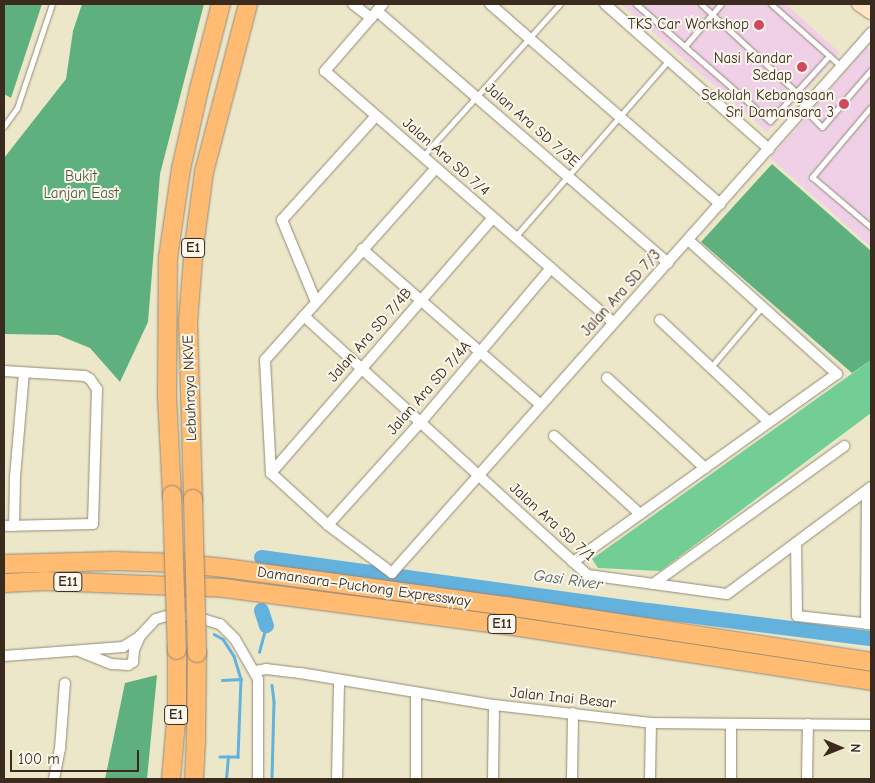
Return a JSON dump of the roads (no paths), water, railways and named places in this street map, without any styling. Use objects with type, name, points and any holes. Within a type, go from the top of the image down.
[{"type":"highway","name":"Lebuhraya NKVE","points":[[171,779],[177,711],[177,650],[168,395],[168,258],[181,169],[198,89],[221,4]]},
{"type":"highway","name":"Lebuhraya NKVE","points":[[194,779],[198,653],[188,322],[194,246],[204,172],[248,4]]},
{"type":"highway","name":"Damansara–Puchong Expressway","points":[[4,564],[114,561],[225,568],[507,606],[871,662]]},
{"type":"highway","name":"Damansara–Puchong Expressway","points":[[4,583],[45,581],[224,588],[506,625],[871,681]]},
{"type":"main road","points":[[859,4],[871,12]]},
{"type":"street","name":"Jalan Ara SD 7/3E","points":[[353,4],[377,11],[668,262]]},
{"type":"street","points":[[490,4],[720,204]]},
{"type":"street","points":[[606,4],[768,149]]},
{"type":"street","name":"Jalan Ara SD 7/4","points":[[377,11],[325,71],[614,323]]},
{"type":"street","name":"Jalan Ara SD 7/3","points":[[328,526],[392,573],[871,33]]},
{"type":"street","points":[[316,302],[282,220],[376,116]]},
{"type":"street","points":[[328,526],[271,473],[265,360],[436,168]]},
{"type":"street","name":"Jalan Ara SD 7/4B","points":[[271,473],[493,218]]},
{"type":"street","points":[[573,562],[837,374],[761,308],[688,240]]},
{"type":"street","points":[[362,249],[541,405]]},
{"type":"street","name":"Jalan Ara SD 7/4A","points":[[328,526],[420,423],[551,268]]},
{"type":"street","name":"Jalan Ara SD 7/1","points":[[304,316],[588,576],[727,594],[869,489]]},
{"type":"street","points":[[660,320],[769,422]]},
{"type":"street","points":[[4,371],[24,372],[30,374],[84,376],[90,378],[96,389],[96,519],[9,526],[24,372]]},
{"type":"street","points":[[607,378],[704,468]]},
{"type":"street","points":[[554,436],[640,514]]},
{"type":"street","points":[[653,584],[844,446]]},
{"type":"street","points":[[796,543],[797,616],[868,624],[869,489]]},
{"type":"street","points":[[4,656],[123,647],[140,636],[151,623],[163,616],[186,615],[202,617],[227,629],[255,671],[259,687],[258,779]]},
{"type":"street","points":[[79,651],[112,664],[132,664],[140,636]]},
{"type":"street","points":[[122,664],[123,647]]},
{"type":"street","name":"Jalan Inai Besar","points":[[255,671],[266,669],[494,706],[573,713],[651,723],[871,725]]},
{"type":"street","points":[[337,779],[339,680]]},
{"type":"street","points":[[54,779],[60,749],[65,684]]},
{"type":"street","points":[[416,693],[416,779]]},
{"type":"street","points":[[493,779],[494,706]]},
{"type":"street","points":[[572,779],[573,713]]},
{"type":"street","points":[[650,779],[651,723]]},
{"type":"street","points":[[731,724],[731,779]]},
{"type":"street","points":[[807,779],[808,724]]},
{"type":"lane","points":[[4,126],[17,108],[52,4]]},
{"type":"lane","points":[[423,156],[560,4]]},
{"type":"lane","points":[[636,4],[770,121],[829,56]]},
{"type":"lane","points":[[701,4],[796,92]]},
{"type":"lane","points":[[684,46],[721,4]]},
{"type":"lane","points":[[771,4],[842,67]]},
{"type":"lane","points":[[515,237],[669,60]]},
{"type":"lane","points":[[804,109],[822,127],[871,70]]},
{"type":"lane","points":[[871,106],[812,177],[871,227]]},
{"type":"lane","points":[[711,367],[761,308]]},
{"type":"waterway","name":"Gasi River","points":[[261,557],[648,610],[871,638]]},
{"type":"waterway","name":"Gasi River","points":[[261,610],[266,625]]},
{"type":"waterway","points":[[259,652],[266,625]]},
{"type":"waterway","points":[[214,634],[223,639],[234,656],[241,679],[238,757],[220,757]]},
{"type":"waterway","points":[[222,680],[241,679]]},
{"type":"waterway","points":[[272,685],[274,702],[272,779]]},
{"type":"waterway","points":[[226,779],[228,757]]},
{"type":"place","name":"TKS Car Workshop","points":[[759,25]]},
{"type":"place","name":"Nasi Kandar Sedap","points":[[802,67]]},
{"type":"place","name":"Sekolah Kebangsaan Sri Damansara 3","points":[[844,104]]},
{"type":"park label","name":"Bukit Lanjan East","points":[[81,184]]}]
